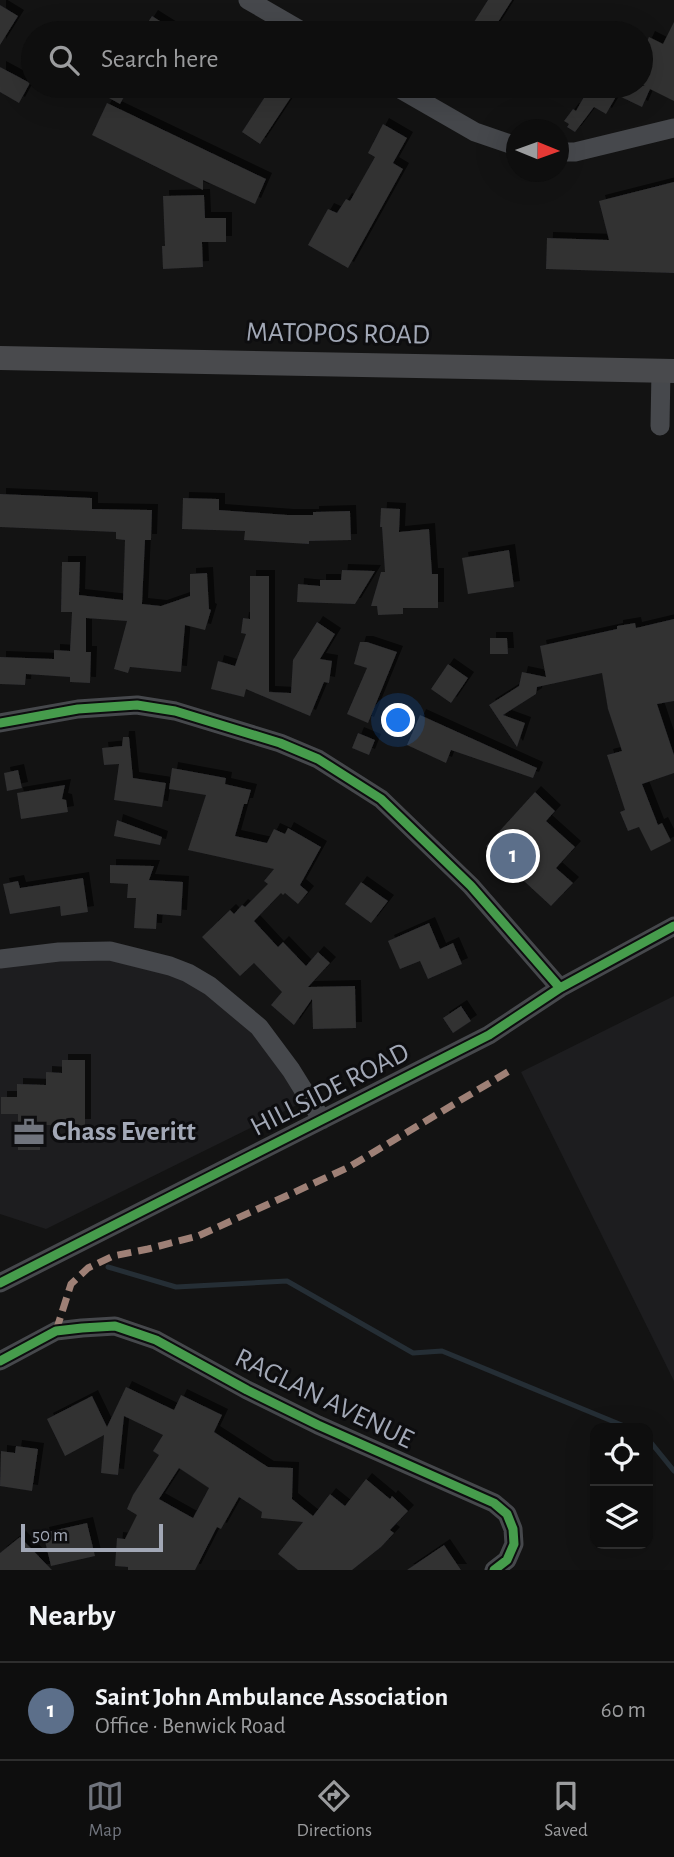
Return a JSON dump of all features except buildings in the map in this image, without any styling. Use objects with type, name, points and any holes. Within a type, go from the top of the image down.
[{"type":"main road","name":"MATOPOS ROAD","points":[[0,358],[667,371]]},
{"type":"street","points":[[248,0],[284,21]]},
{"type":"street","points":[[416,98],[475,132],[506,143]]},
{"type":"street","points":[[569,152],[674,128]]},
{"type":"street","points":[[660,426],[667,371]]},
{"type":"street","points":[[0,723],[78,709],[137,705],[175,711],[267,739],[318,760],[381,799],[471,886],[560,988]]},
{"type":"street","name":"HILLSIDE ROAD","points":[[0,1283],[489,1035],[560,988],[674,926]]},
{"type":"street","points":[[0,959],[58,952],[110,951],[188,973],[210,986],[259,1027],[291,1070],[322,1121]]},
{"type":"street","name":"RAGLAN AVENUE","points":[[0,1361],[56,1331],[115,1326],[156,1340],[318,1425],[494,1503],[507,1514],[513,1529],[513,1544],[507,1560],[494,1570]]},
{"type":"shaded area","points":[[110,957],[159,969],[207,992],[257,1033],[303,1102],[46,1229],[0,1214],[0,965]]},
{"type":"shaded area","points":[[674,996],[674,1381],[521,1072]]},
{"type":"waterway","points":[[108,1267],[176,1287],[287,1281],[413,1353],[442,1351],[617,1423]]},
{"type":"waterway","points":[[653,1445],[674,1471]]},
{"type":"marked path","points":[[56,1331],[71,1284],[88,1268],[113,1256],[198,1236],[349,1167],[511,1070]]},
{"type":"cycle path","points":[[0,723],[78,709],[137,705],[175,711],[280,743],[318,759],[381,799],[471,886],[560,988]]},
{"type":"cycle path","points":[[0,1283],[489,1035],[560,988],[674,926]]},
{"type":"cycle path","points":[[0,1361],[56,1331],[115,1326],[156,1340],[318,1425],[494,1503],[507,1514],[513,1529],[514,1544],[507,1560],[494,1570]]},
{"type":"place","name":"Saint John Ambulance Association","points":[[513,856]]},
{"type":"place","name":"Chass Everitt","points":[[29,1132]]}]
